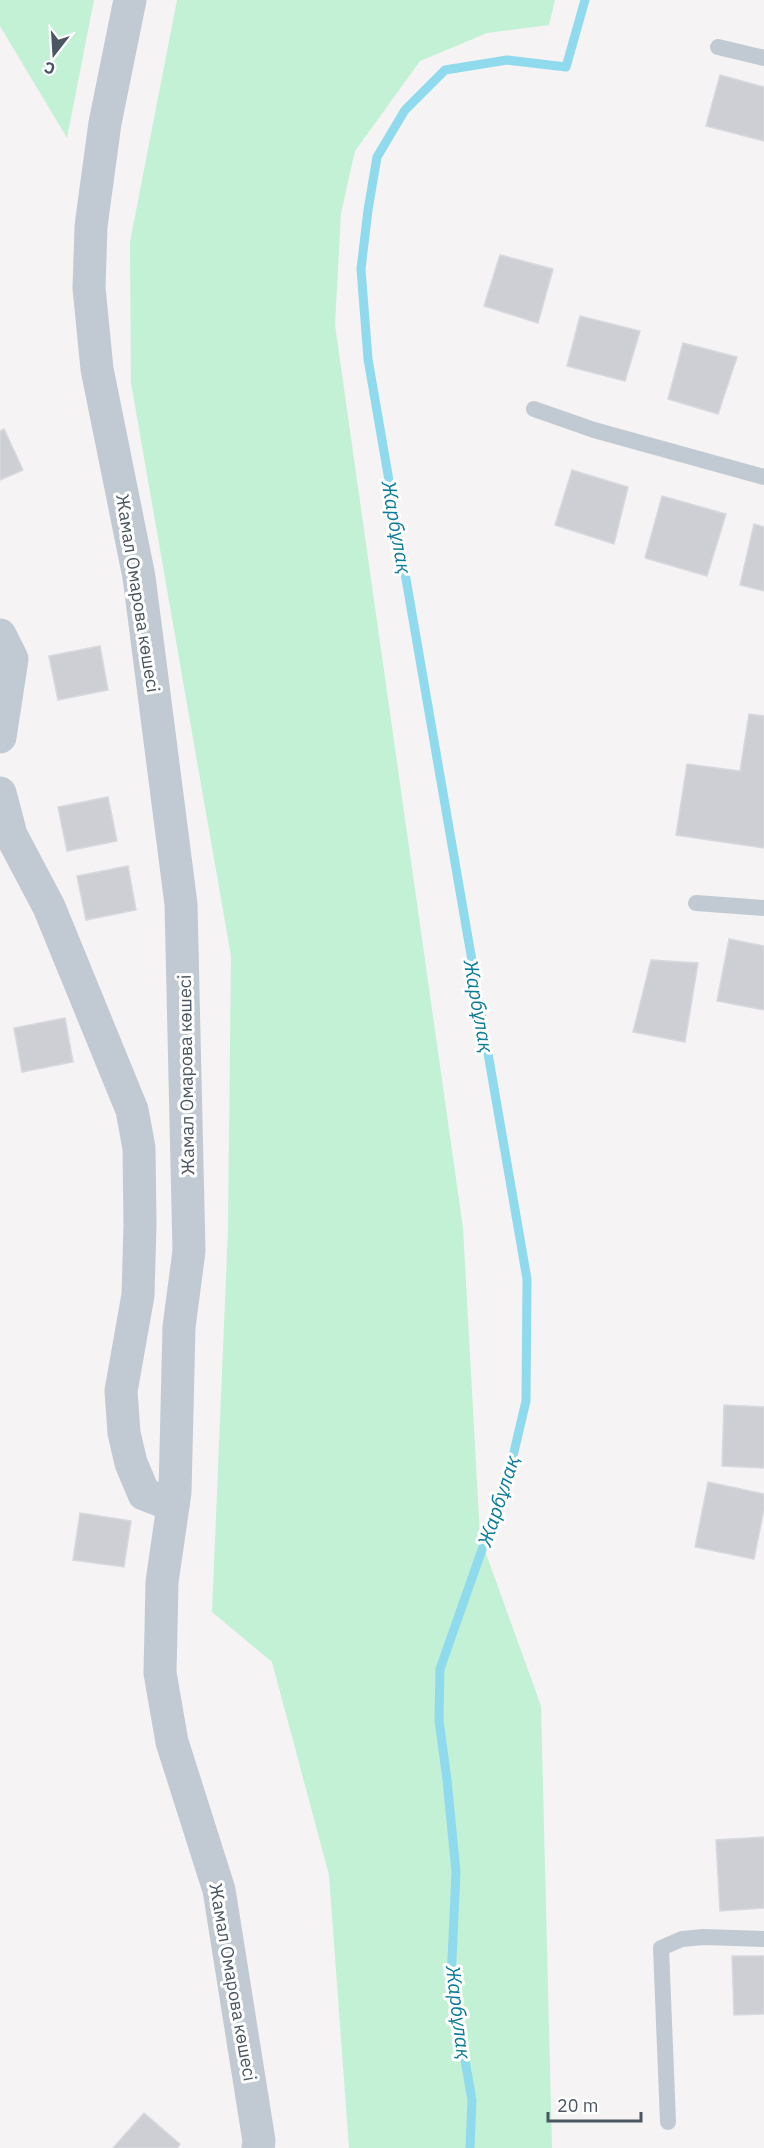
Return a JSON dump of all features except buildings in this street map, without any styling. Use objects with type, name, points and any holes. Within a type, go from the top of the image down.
[{"type":"street","name":"Жамал Омарова көшесі","points":[[130,0],[105,123],[91,226],[89,288],[97,369],[139,577],[181,904],[189,1251],[179,1327],[173,1504],[162,1582],[160,1673],[172,1742],[219,1890],[259,2141],[258,2148]]},
{"type":"street","points":[[0,635],[12,659],[0,737]]},
{"type":"street","points":[[0,793],[11,836],[49,907],[132,1110],[139,1148],[140,1225],[138,1295],[121,1391],[124,1433],[131,1463],[144,1494],[173,1504]]},
{"type":"lane","points":[[718,47],[764,58]]},
{"type":"lane","points":[[534,410],[594,430],[764,477]]},
{"type":"lane","points":[[696,903],[764,908]]},
{"type":"lane","points":[[668,2122],[661,1948],[682,1939],[703,1937],[764,1939]]},
{"type":"green space","points":[[0,0],[94,0],[67,138],[0,26]]},
{"type":"green space","points":[[177,0],[555,0],[549,25],[487,33],[420,61],[355,151],[341,213],[335,325],[463,1228],[480,1537],[541,1706],[552,2148],[349,2148],[329,1875],[272,1662],[212,1612],[228,1230],[231,956],[131,383],[130,242]]},
{"type":"waterway","name":"Жарбұлақ","points":[[470,2148],[472,2100],[451,1981],[456,1872],[439,1720],[440,1669],[509,1473],[526,1401],[527,1279],[368,359],[361,269],[377,157],[405,110],[445,70],[507,60],[566,67],[585,0]]}]
